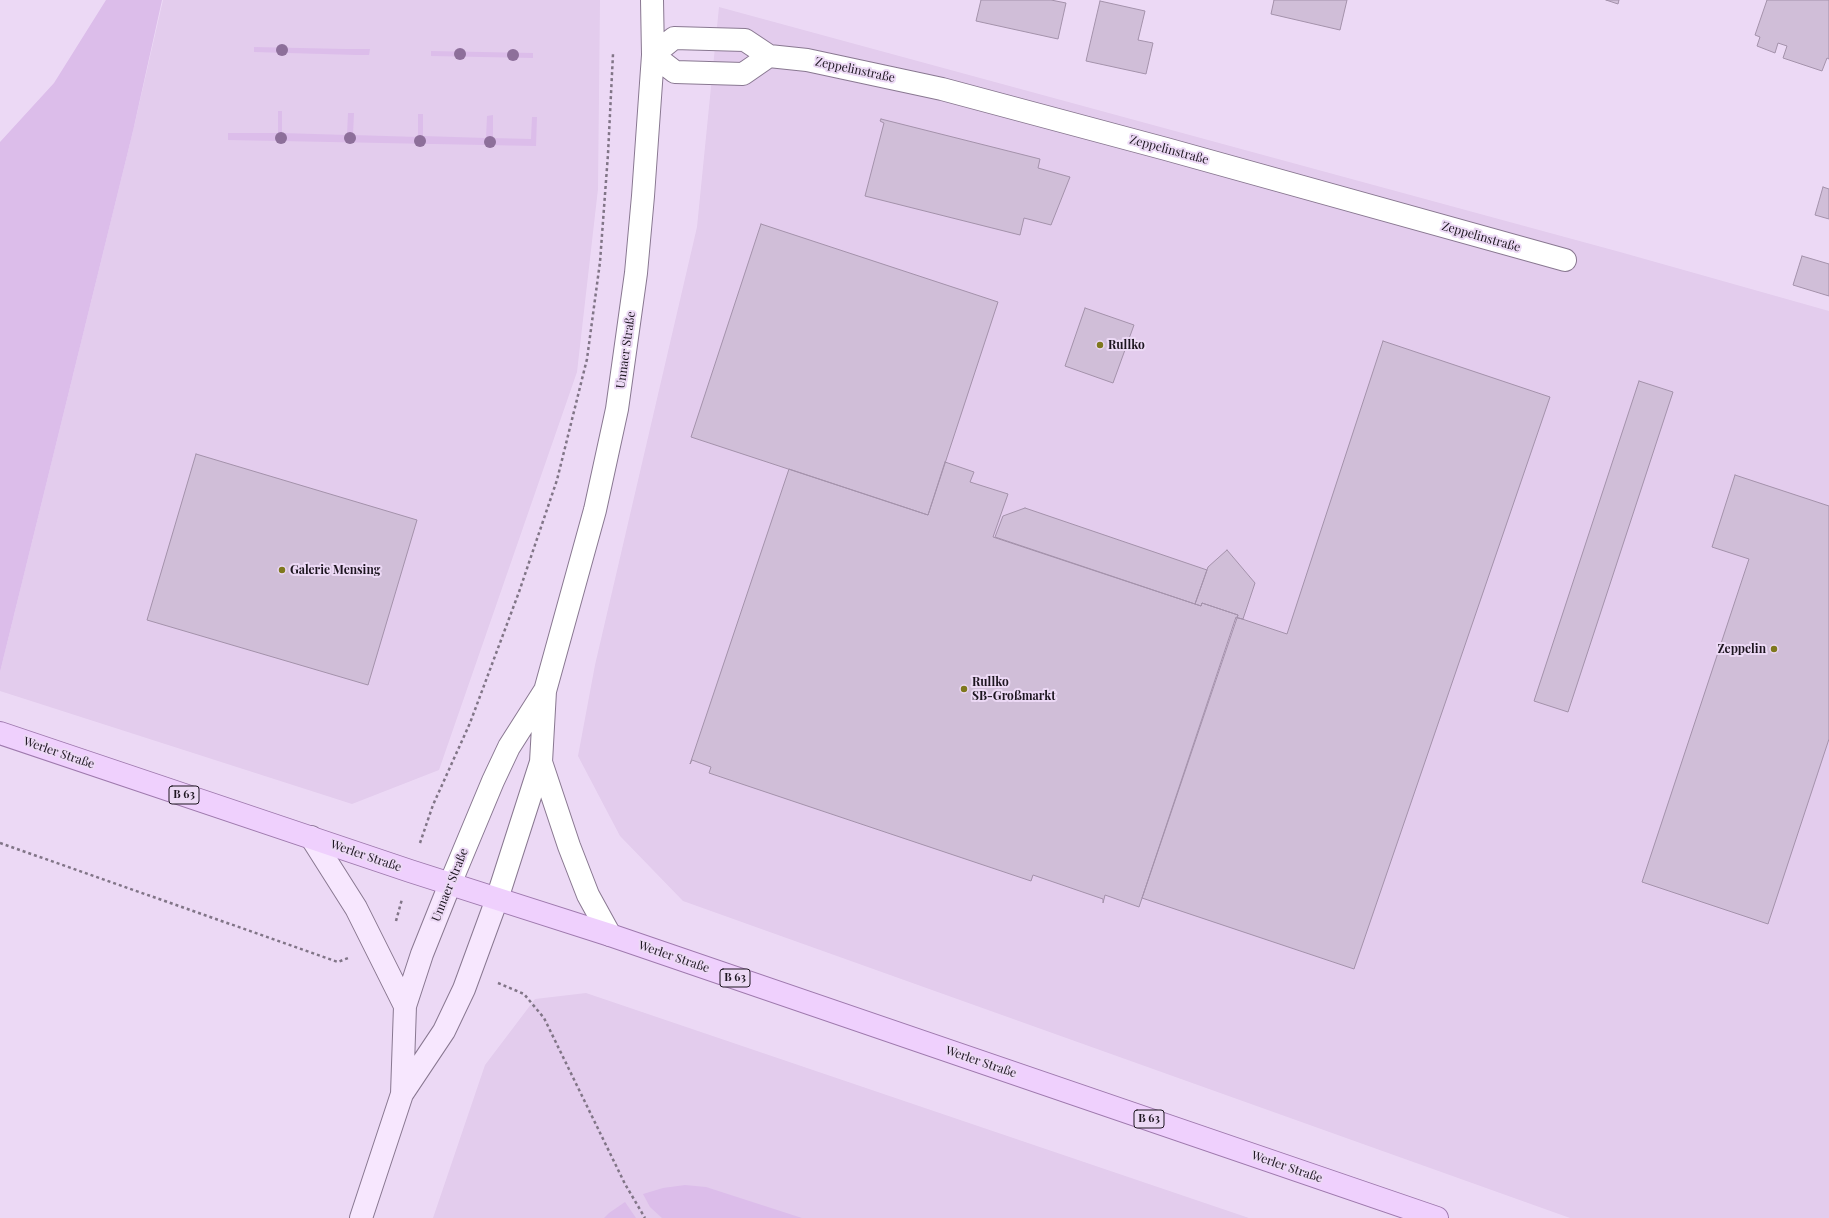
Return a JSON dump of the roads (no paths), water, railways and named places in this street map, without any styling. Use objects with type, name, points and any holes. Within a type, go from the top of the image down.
[{"type":"main road","name":"Werler Straße","points":[[0,733],[410,871],[610,935],[1437,1218]]},
{"type":"main road","points":[[311,837],[356,908],[405,1006]]},
{"type":"main road","name":"Unnaer Straße","points":[[402,1094],[405,1006],[422,954],[450,884]]},
{"type":"main road","name":"Unnaer Straße","points":[[361,1218],[402,1094],[444,1031],[464,989],[497,899]]},
{"type":"street","name":"Unnaer Straße","points":[[497,899],[541,762],[545,691],[595,510],[617,409],[636,272],[646,158],[653,55],[652,0]]},
{"type":"street","name":"Zeppelinstraße","points":[[653,55],[674,38],[745,40],[770,56],[807,60],[942,89],[1166,149],[1565,260]]},
{"type":"street","points":[[653,55],[675,72],[743,74],[770,56]]},
{"type":"street","name":"Unnaer Straße","points":[[450,884],[493,781],[509,747],[545,691]]},
{"type":"street","name":"Unnaer Straße","points":[[541,762],[569,846],[588,894],[610,935]]},
{"type":"place","name":"Rullko","points":[[1100,345]]},
{"type":"place","name":"Galerie Mensing","points":[[282,570]]},
{"type":"place","name":"Zeppelin","points":[[1774,649]]},
{"type":"place","name":"Rullko SB-Großmarkt","points":[[964,689]]}]
